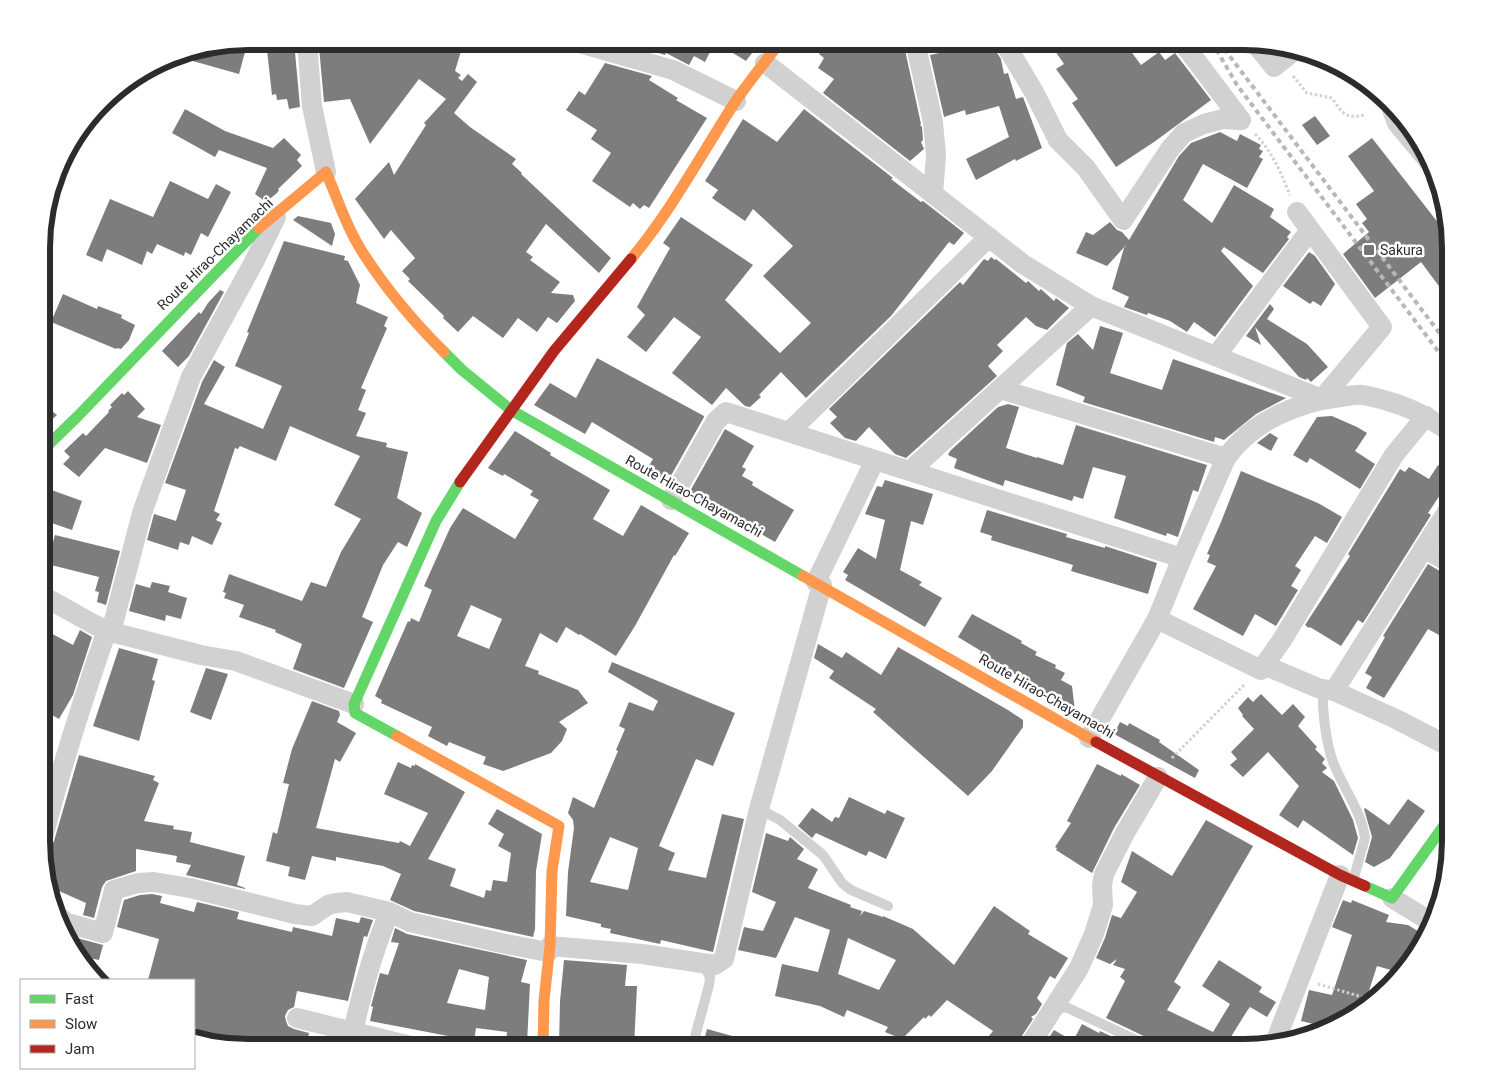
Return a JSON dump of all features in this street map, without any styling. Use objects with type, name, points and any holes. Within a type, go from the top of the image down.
[{"type":"main road","points":[[542,1039],[552,871],[559,826],[355,713],[354,704],[436,521],[471,465],[554,351],[645,242],[680,192],[736,101],[775,50]]},
{"type":"main road","name":"Route Hirao-Chayamachi","points":[[50,443],[251,235],[326,172],[350,231],[365,256],[387,285],[425,333],[462,370],[511,410],[1159,777],[1346,878],[1392,898]]},
{"type":"main road","points":[[1392,898],[1442,828]]},
{"type":"street","points":[[308,50],[312,106],[326,172]]},
{"type":"street","points":[[603,50],[673,70],[736,101]]},
{"type":"street","points":[[917,50],[933,122],[936,154],[933,194]]},
{"type":"street","points":[[1009,50],[1034,92],[1058,140],[1086,168],[1124,220],[1170,149],[1184,133],[1204,124],[1223,119],[1240,120]]},
{"type":"street","points":[[1188,50],[1240,120]]},
{"type":"street","points":[[1261,51],[1274,67],[1288,56]]},
{"type":"street","points":[[765,63],[1023,264],[1054,285],[1091,306],[1322,399]]},
{"type":"street","points":[[1396,120],[1409,138]]},
{"type":"street","points":[[50,811],[80,706],[109,631],[142,513],[191,377],[256,260],[279,211]]},
{"type":"street","points":[[1297,212],[1382,327],[1322,399]]},
{"type":"street","points":[[1216,356],[1310,230]]},
{"type":"street","points":[[789,432],[989,237]]},
{"type":"street","points":[[911,470],[1091,306]]},
{"type":"street","points":[[1000,389],[1226,458]]},
{"type":"street","points":[[1089,738],[1158,619],[1182,558],[1226,458],[1235,445],[1272,418],[1290,409],[1322,399],[1361,395],[1409,407],[1442,427]]},
{"type":"street","points":[[671,500],[716,421],[726,412],[1182,558]]},
{"type":"street","points":[[1261,667],[1282,640],[1394,455],[1426,416]]},
{"type":"street","points":[[68,923],[103,933],[114,890],[138,882],[154,882],[190,888],[295,914],[312,916],[328,905],[336,902],[347,902],[389,912],[410,922],[501,943],[549,949],[642,954],[715,965],[724,959],[759,808],[819,584],[875,460]]},
{"type":"street","points":[[1328,690],[1442,520]]},
{"type":"street","points":[[1424,548],[1442,558]]},
{"type":"street","points":[[50,600],[95,626],[109,631],[201,655],[236,661],[354,704]]},
{"type":"street","points":[[1158,619],[1261,667],[1328,690],[1396,719],[1442,743]]},
{"type":"street","points":[[1034,1039],[1079,968],[1094,934],[1103,905],[1102,884],[1104,874],[1125,833],[1159,777]]},
{"type":"street","points":[[1278,1036],[1346,878]]},
{"type":"street","points":[[1392,898],[1426,919]]},
{"type":"street","points":[[353,1032],[366,973],[389,912]]},
{"type":"street","points":[[296,1018],[382,1039]]},
{"type":"lane","points":[[1328,690],[1322,709],[1333,761],[1352,801],[1365,838],[1346,878]]},
{"type":"lane","points":[[759,808],[780,820],[824,855],[842,883],[851,890],[888,906]]},
{"type":"lane","points":[[694,1039],[710,977],[703,963]]},
{"type":"lane","points":[[1055,1007],[1068,1008],[1134,1039]]},
{"type":"path","points":[[1288,56],[1307,93],[1332,98],[1342,112],[1353,118],[1365,115]]},
{"type":"path","points":[[1240,120],[1263,143],[1279,170],[1297,212]]},
{"type":"path","points":[[1159,777],[1175,754],[1187,745],[1261,667]]},
{"type":"path","points":[[1301,979],[1365,998]]},
{"type":"building","points":[[246,50],[239,74],[187,59],[209,54]]},
{"type":"building","points":[[267,50],[295,50],[300,107],[289,109],[287,99],[277,100],[276,94],[272,95]]},
{"type":"building","points":[[319,50],[461,50],[455,71],[461,75],[458,78],[462,81],[468,74],[477,82],[454,113],[470,127],[516,159],[512,164],[521,174],[611,258],[599,273],[546,224],[526,252],[533,257],[530,260],[560,282],[551,293],[573,295],[575,301],[557,323],[548,317],[537,332],[518,318],[503,338],[473,316],[458,332],[408,281],[410,279],[402,271],[415,258],[391,230],[384,239],[355,199],[389,162],[394,175],[426,125],[424,123],[446,99],[419,79],[370,144],[350,99],[324,102]]},
{"type":"building","points":[[649,50],[711,50],[705,62],[694,56],[689,65],[666,53],[665,55]]},
{"type":"building","points":[[728,50],[754,50],[746,61]]},
{"type":"building","points":[[822,50],[905,50],[920,125],[922,127],[923,140],[921,142],[924,149],[910,161],[823,93],[834,79],[818,68],[824,58],[819,54]]},
{"type":"building","points":[[954,50],[995,50],[1001,59],[1004,74],[1008,73],[1016,99],[1023,97],[1042,148],[1016,161],[1015,159],[976,180],[966,159],[1009,137],[999,106],[966,115],[965,110],[944,117],[930,55]]},
{"type":"building","points":[[1054,50],[1130,50],[1141,65],[1159,52],[1165,60],[1175,53],[1211,100],[1116,167],[1072,103],[1078,99],[1056,69],[1064,64]]},
{"type":"building","points":[[605,63],[652,76],[649,80],[678,98],[676,100],[707,118],[649,208],[644,205],[640,209],[633,203],[630,207],[592,181],[611,153],[591,139],[597,130],[566,110],[579,91],[585,95]]},
{"type":"building","points":[[185,109],[225,131],[273,148],[284,138],[301,155],[297,160],[302,166],[266,202],[255,194],[267,168],[219,150],[215,157],[172,133]]},
{"type":"building","points":[[804,109],[893,178],[891,179],[964,233],[954,245],[949,242],[891,316],[806,398],[781,372],[759,395],[761,397],[750,407],[745,406],[726,388],[712,405],[672,373],[701,337],[674,317],[646,352],[627,337],[645,315],[637,307],[670,248],[663,243],[681,217],[753,265],[725,300],[780,353],[811,323],[763,276],[793,246],[753,209],[745,221],[712,198],[718,190],[705,181],[743,119],[777,142]]},
{"type":"building","points":[[1315,116],[1330,136],[1317,145],[1302,125]]},
{"type":"building","points":[[1220,132],[1237,141],[1240,134],[1261,145],[1259,149],[1263,151],[1259,157],[1263,159],[1247,188],[1203,164],[1183,200],[1212,223],[1234,185],[1274,209],[1270,217],[1291,232],[1287,237],[1289,239],[1263,273],[1224,247],[1221,251],[1253,286],[1215,337],[1194,322],[1187,332],[1170,321],[1124,307],[1129,297],[1112,289],[1124,248],[1128,243],[1107,266],[1076,253],[1086,232],[1093,235],[1110,222],[1129,240],[1179,156],[1191,143]]},
{"type":"building","points":[[1372,138],[1441,226],[1442,290],[1421,262],[1375,298],[1343,254],[1369,232],[1362,223],[1367,219],[1356,204],[1374,191],[1348,156]]},
{"type":"building","points":[[170,181],[208,199],[216,184],[231,192],[208,237],[201,233],[191,255],[185,252],[184,256],[157,244],[152,254],[147,251],[142,265],[107,249],[102,262],[86,255],[110,199],[153,217]]},
{"type":"building","points":[[298,216],[331,223],[335,234],[332,246],[293,220]]},
{"type":"building","points":[[284,241],[345,256],[344,260],[348,261],[360,285],[356,303],[388,317],[384,326],[387,328],[361,388],[366,390],[358,410],[366,413],[356,436],[387,443],[386,447],[408,452],[397,498],[422,513],[407,547],[398,542],[383,565],[362,617],[373,622],[344,688],[293,669],[302,644],[275,632],[276,630],[239,617],[244,605],[224,598],[226,593],[223,592],[229,574],[302,601],[311,582],[326,587],[341,552],[361,519],[334,505],[360,456],[290,426],[276,461],[240,446],[238,449],[235,448],[214,511],[220,514],[216,520],[222,523],[212,545],[192,536],[189,545],[180,542],[178,550],[147,540],[154,514],[176,521],[186,490],[165,483],[202,382],[214,360],[225,367],[204,404],[263,429],[282,386],[235,366]]},
{"type":"building","points":[[1309,252],[1315,256],[1335,284],[1321,306],[1313,301],[1310,304],[1283,286]]},
{"type":"building","points":[[991,257],[1026,283],[1028,281],[1039,291],[1041,289],[1054,301],[1056,298],[1069,308],[1047,330],[1036,326],[1026,317],[997,345],[1003,351],[988,366],[997,376],[906,458],[895,454],[869,427],[856,441],[845,438],[830,423],[837,417],[829,409],[960,282],[963,285],[984,259],[988,261]]},
{"type":"building","points":[[220,290],[224,292],[189,356],[178,367],[162,351],[199,312],[201,314]]},
{"type":"building","points":[[63,294],[97,309],[98,306],[122,315],[121,318],[135,325],[129,340],[121,349],[116,349],[51,322]]},
{"type":"building","points":[[1270,304],[1274,309],[1267,319],[1307,344],[1328,367],[1311,382],[1307,378],[1306,380],[1299,377],[1255,327],[1261,345],[1246,336]]},
{"type":"building","points":[[1100,326],[1123,333],[1110,373],[1162,390],[1173,359],[1286,398],[1256,414],[1224,440],[1215,437],[1214,442],[1083,402],[1085,397],[1056,385],[1067,343],[1078,334],[1093,350]]},
{"type":"building","points":[[597,358],[704,416],[668,481],[647,469],[653,459],[592,422],[585,434],[534,405],[550,383],[576,398]]},
{"type":"building","points":[[128,391],[145,409],[137,417],[161,425],[147,463],[105,448],[79,477],[63,464],[70,457],[64,451],[83,433],[86,436],[109,412],[112,407],[110,405],[122,393],[124,395]]},
{"type":"building","points":[[1008,404],[1019,407],[1006,448],[1037,458],[1063,465],[1076,425],[1207,465],[1198,492],[1193,490],[1178,537],[1167,533],[1166,536],[1114,518],[1126,476],[1093,467],[1083,499],[1074,496],[1072,501],[1005,480],[1003,486],[954,468],[957,459],[948,455],[950,451],[998,407]]},
{"type":"building","points":[[50,410],[57,415],[50,422]]},
{"type":"building","points":[[1332,416],[1367,433],[1355,451],[1375,464],[1360,489],[1310,458],[1307,463],[1293,455],[1317,417]]},
{"type":"building","points":[[725,429],[754,446],[742,467],[746,469],[742,476],[753,482],[752,485],[794,510],[775,542],[689,493]]},
{"type":"building","points":[[515,431],[551,453],[550,455],[610,490],[593,519],[623,536],[641,505],[689,533],[674,555],[635,626],[616,656],[566,627],[557,643],[540,633],[525,666],[539,671],[538,674],[578,690],[588,703],[559,722],[567,729],[562,741],[551,753],[503,771],[483,764],[486,757],[449,742],[447,746],[428,736],[432,727],[381,703],[382,700],[375,696],[408,621],[410,622],[411,618],[419,622],[432,590],[424,586],[450,528],[463,508],[515,539],[539,500],[530,495],[533,491],[504,474],[503,476],[488,468]],"holes":[[[471,605],[502,619],[489,649],[457,636]]]},
{"type":"building","points":[[1270,433],[1278,438],[1271,451],[1257,443]]},
{"type":"building","points":[[1438,465],[1442,468],[1442,492],[1428,513],[1431,515],[1363,623],[1358,620],[1341,646],[1305,625],[1350,556],[1348,554],[1400,469],[1405,472],[1409,467],[1429,479]]},
{"type":"building","points":[[1241,471],[1318,503],[1342,517],[1327,543],[1315,536],[1295,566],[1301,570],[1291,586],[1298,590],[1276,626],[1255,614],[1243,636],[1193,609],[1216,566],[1207,562],[1210,555],[1207,554]]},
{"type":"building","points":[[885,480],[933,494],[923,525],[911,521],[900,570],[922,582],[919,585],[942,598],[925,627],[845,580],[848,575],[843,572],[858,548],[876,559],[885,520],[865,514],[877,486],[882,487]]},
{"type":"building","points":[[50,490],[82,501],[72,530],[50,522]]},
{"type":"building","points":[[987,510],[1067,534],[1066,537],[1105,548],[1105,546],[1157,563],[1148,594],[1071,571],[1073,565],[991,540],[992,536],[980,532]]},
{"type":"building","points":[[55,535],[120,551],[106,605],[97,602],[99,592],[95,591],[99,577],[50,565],[50,553]]},
{"type":"building","points":[[1428,564],[1442,572],[1442,637],[1428,629],[1384,698],[1366,688],[1372,677],[1365,673],[1385,637],[1383,636]]},
{"type":"building","points":[[152,582],[170,586],[168,592],[187,598],[181,619],[166,615],[165,621],[129,611],[136,584],[150,588]]},
{"type":"building","points":[[972,614],[1022,641],[1021,643],[1037,652],[1035,655],[1056,665],[1055,668],[1065,673],[1061,680],[1072,686],[1075,711],[1026,684],[1028,682],[980,654],[981,651],[958,637]]},
{"type":"building","points":[[80,630],[92,637],[73,695],[59,719],[50,714],[50,633],[73,645]]},
{"type":"building","points":[[818,644],[842,658],[846,652],[881,675],[898,647],[1008,710],[1023,720],[1023,727],[992,771],[968,796],[873,712],[876,709],[829,678],[834,671],[814,658]]},
{"type":"building","points":[[119,648],[158,659],[152,680],[155,681],[139,741],[93,726]]},
{"type":"building","points":[[612,662],[735,713],[713,766],[696,759],[659,846],[675,853],[668,870],[706,878],[722,814],[744,819],[713,952],[661,940],[660,944],[610,933],[611,929],[601,927],[601,924],[566,916],[568,872],[574,828],[573,820],[568,813],[573,797],[594,808],[618,751],[616,750],[625,729],[619,726],[629,702],[653,711],[658,701],[608,672]],"holes":[[[610,837],[638,848],[628,890],[590,882]]]},
{"type":"building","points":[[206,668],[228,674],[211,720],[190,712]]},
{"type":"building","points":[[1261,694],[1282,715],[1293,704],[1305,717],[1298,726],[1325,759],[1322,763],[1327,768],[1322,772],[1334,781],[1353,820],[1358,838],[1353,855],[1303,820],[1298,828],[1279,815],[1299,786],[1268,752],[1243,777],[1230,765],[1237,759],[1231,752],[1254,729],[1242,716],[1238,708],[1248,697],[1253,702]]},
{"type":"building","points":[[312,701],[339,711],[340,715],[337,722],[356,733],[340,762],[335,759],[316,828],[399,843],[400,841],[410,846],[428,813],[384,794],[398,762],[411,768],[415,764],[465,792],[428,859],[456,869],[450,886],[484,898],[486,890],[491,891],[493,880],[507,882],[511,853],[498,846],[504,834],[488,824],[497,809],[542,834],[536,871],[535,929],[533,937],[414,911],[390,900],[401,874],[383,866],[336,857],[336,861],[312,856],[305,880],[288,876],[290,867],[266,861],[273,832],[277,834],[289,784],[283,783],[292,749]]},
{"type":"building","points":[[1120,722],[1128,726],[1129,723],[1160,740],[1159,742],[1199,770],[1195,778],[1114,734]]},
{"type":"building","points":[[79,755],[155,776],[153,780],[159,783],[144,821],[174,826],[173,829],[192,832],[190,842],[245,856],[237,885],[245,889],[186,875],[191,865],[176,862],[177,856],[136,849],[136,871],[106,881],[102,887],[94,918],[83,915],[86,903],[56,890],[50,854],[50,847],[54,841]]},
{"type":"building","points":[[1097,764],[1121,776],[1121,774],[1140,785],[1114,828],[1092,873],[1056,850],[1057,848],[1055,847],[1071,823],[1067,821]]},
{"type":"building","points":[[849,797],[885,814],[887,810],[905,818],[886,859],[869,851],[866,856],[816,833],[812,838],[798,826],[812,808],[832,822],[835,817],[839,818]]},
{"type":"building","points":[[1408,799],[1425,811],[1390,858],[1374,867],[1365,862],[1372,837],[1364,809],[1389,825]]},
{"type":"building","points":[[1206,820],[1253,846],[1174,982],[1181,987],[1167,1010],[1213,1032],[1230,1004],[1202,986],[1219,960],[1262,987],[1259,992],[1276,1002],[1267,1017],[1250,1007],[1230,1039],[1150,1039],[1106,1018],[1125,981],[1120,977],[1125,969],[1113,965],[1117,959],[1110,964],[1096,958],[1112,915],[1121,918],[1137,892],[1121,882],[1132,851],[1172,876]]},
{"type":"building","points":[[766,833],[788,841],[790,837],[804,849],[797,859],[818,869],[808,888],[851,905],[850,907],[862,911],[860,916],[864,911],[883,916],[913,929],[954,965],[994,906],[1030,931],[1028,934],[1068,958],[1055,979],[1050,976],[1037,998],[1042,1004],[1036,1014],[1031,1017],[1033,1019],[1020,1039],[992,1039],[989,1036],[993,1031],[947,1000],[931,1017],[929,1015],[925,1019],[924,1017],[902,1039],[885,1032],[888,1027],[847,1010],[844,1017],[820,1006],[775,996],[782,964],[818,972],[830,930],[795,917],[776,958],[738,950],[744,927],[763,931],[776,902],[752,892]],"holes":[[[848,938],[896,960],[879,990],[838,974]]]},
{"type":"building","points":[[152,894],[162,896],[160,903],[194,912],[197,902],[239,912],[237,919],[292,932],[293,927],[332,936],[336,918],[359,923],[361,917],[373,920],[367,937],[364,936],[348,1001],[297,991],[294,1007],[288,1010],[285,1016],[286,1021],[288,1026],[309,1033],[308,1039],[235,1039],[195,1032],[195,979],[148,979],[159,939],[117,927],[124,900],[140,895]]},
{"type":"building","points":[[1343,900],[1351,903],[1352,900],[1389,915],[1386,922],[1408,925],[1420,932],[1394,971],[1377,966],[1367,996],[1332,1019],[1318,1025],[1301,1021],[1309,990],[1332,995],[1352,935],[1332,927]]},
{"type":"building","points":[[395,928],[407,934],[527,960],[521,982],[530,984],[527,1039],[506,1039],[507,1032],[476,1028],[474,1039],[464,1039],[370,1021],[373,1007],[371,1006],[380,973],[388,975],[399,943],[391,942]],"holes":[[[459,969],[489,977],[485,1010],[447,1003]]]},
{"type":"building","points":[[75,938],[103,945],[99,960],[88,958]]},
{"type":"building","points":[[564,960],[627,965],[625,986],[637,986],[634,1039],[559,1039]]},
{"type":"building","points":[[1082,1024],[1099,1033],[1100,1031],[1117,1039],[1074,1039]]},
{"type":"building","points":[[707,1029],[743,1039],[704,1039]]},
{"type":"building","points":[[1054,1030],[1070,1039],[1048,1039]]},
{"type":"railway","points":[[1217,50],[1237,85],[1442,356]]},
{"type":"railway","points":[[1225,50],[1442,336]]},
{"type":"traffic: fast","points":[[50,443],[259,228]]},
{"type":"traffic: fast","points":[[444,352],[462,370],[511,410],[803,576]]},
{"type":"traffic: fast","points":[[397,736],[355,713],[354,704],[436,521],[460,482]]},
{"type":"traffic: fast","points":[[1365,886],[1392,898],[1442,828]]},
{"type":"traffic: slow","points":[[631,259],[673,202],[740,94],[774,50]]},
{"type":"traffic: slow","points":[[259,228],[326,172],[348,226],[365,256],[402,306],[444,352]]},
{"type":"traffic: slow","points":[[803,576],[1096,742]]},
{"type":"traffic: slow","points":[[397,736],[559,826],[552,871],[550,946],[544,1000],[543,1039]]},
{"type":"traffic: jam","points":[[460,482],[554,351],[631,259]]},
{"type":"traffic: jam","points":[[1096,742],[1340,875],[1365,886]]},
{"type":"place","name":"Sakura","points":[[1369,250]]}]
